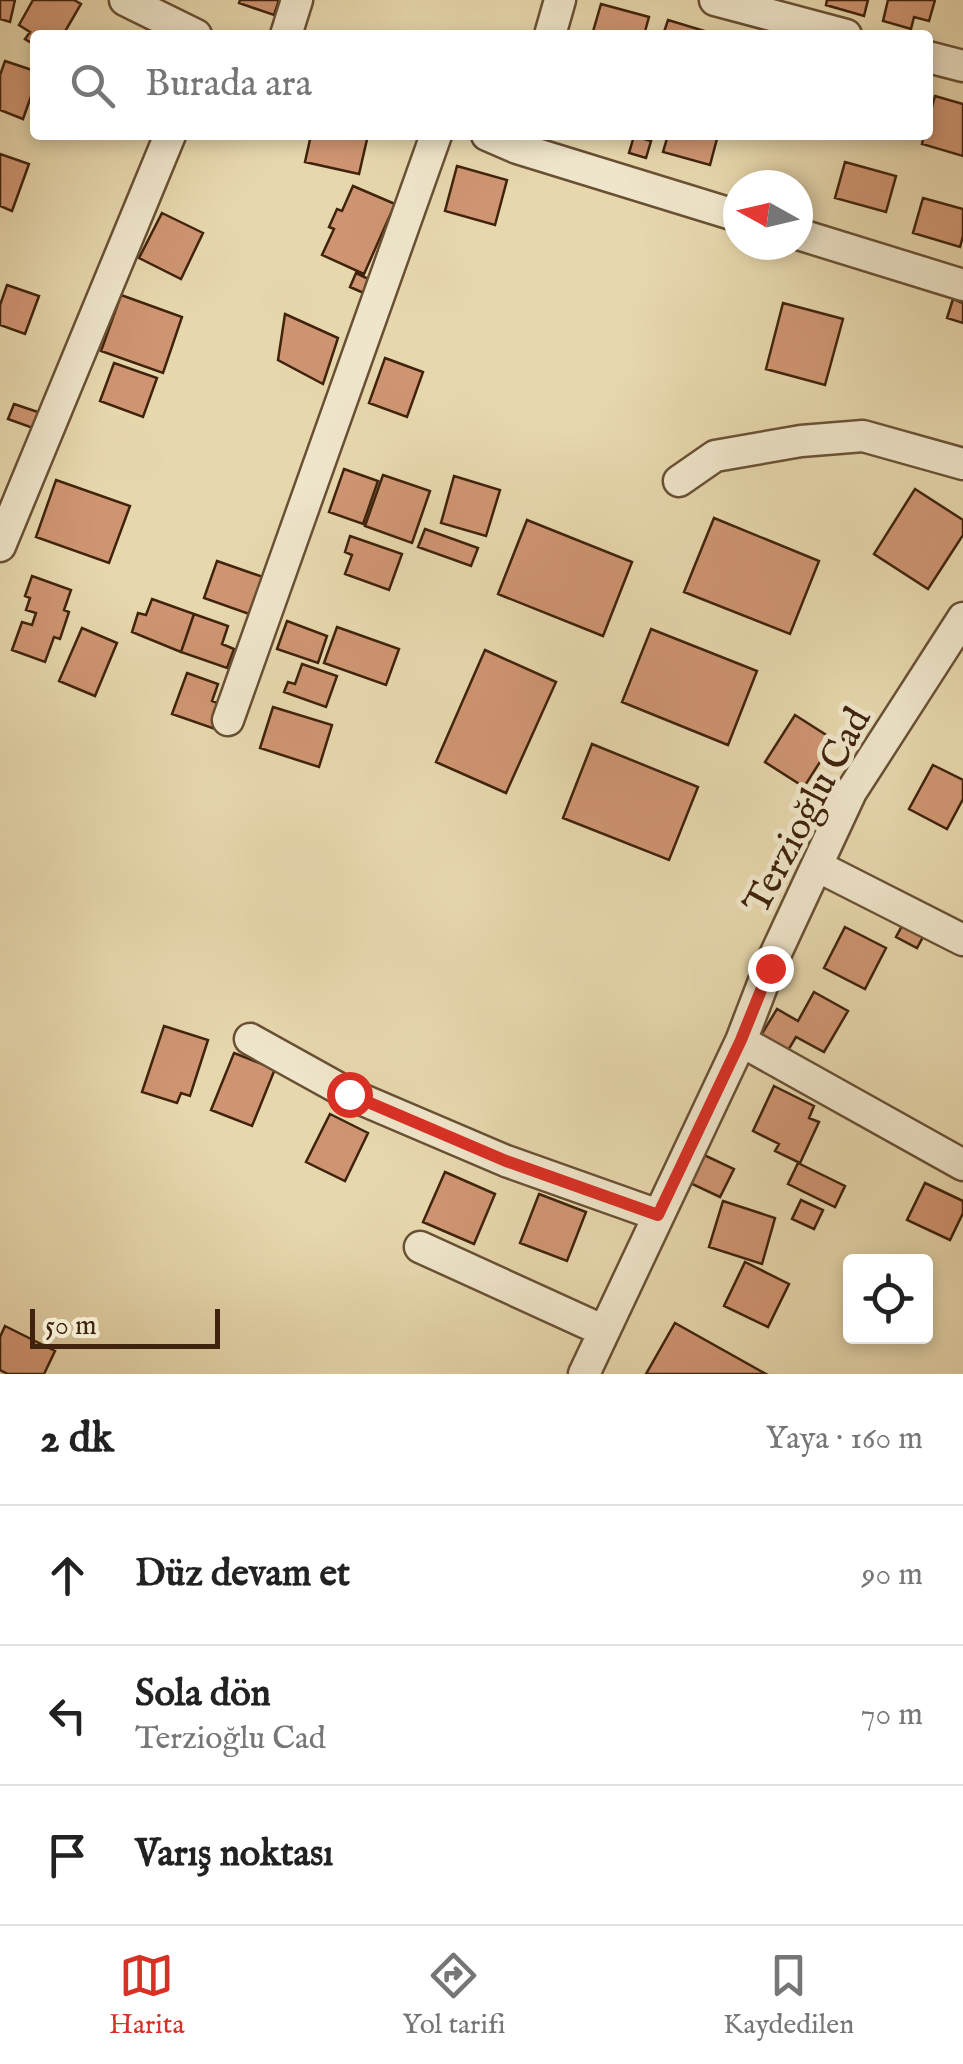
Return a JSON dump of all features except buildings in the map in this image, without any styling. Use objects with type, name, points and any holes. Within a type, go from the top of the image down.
[{"type":"street","points":[[125,0],[186,30]]},
{"type":"street","points":[[288,30],[297,0]]},
{"type":"street","points":[[551,30],[560,0]]},
{"type":"street","points":[[715,0],[827,30]]},
{"type":"street","points":[[933,58],[963,66]]},
{"type":"street","points":[[0,546],[168,140]]},
{"type":"street","points":[[228,720],[434,140]]},
{"type":"street","points":[[519,142],[723,211]]},
{"type":"street","points":[[813,239],[963,285]]},
{"type":"street","points":[[679,481],[715,456],[801,441],[863,436],[963,464]]},
{"type":"street","name":"Terzioğlu Cad","points":[[584,1374],[741,1040],[851,792],[963,618]]},
{"type":"street","points":[[817,866],[963,940]]},
{"type":"street","points":[[250,1039],[349,1094],[506,1161],[658,1215]]},
{"type":"street","points":[[741,1040],[963,1165]]},
{"type":"street","points":[[420,1247],[604,1331]]},
{"type":"route","points":[[349,1094],[506,1161],[658,1215],[741,1040],[770,968]]}]
